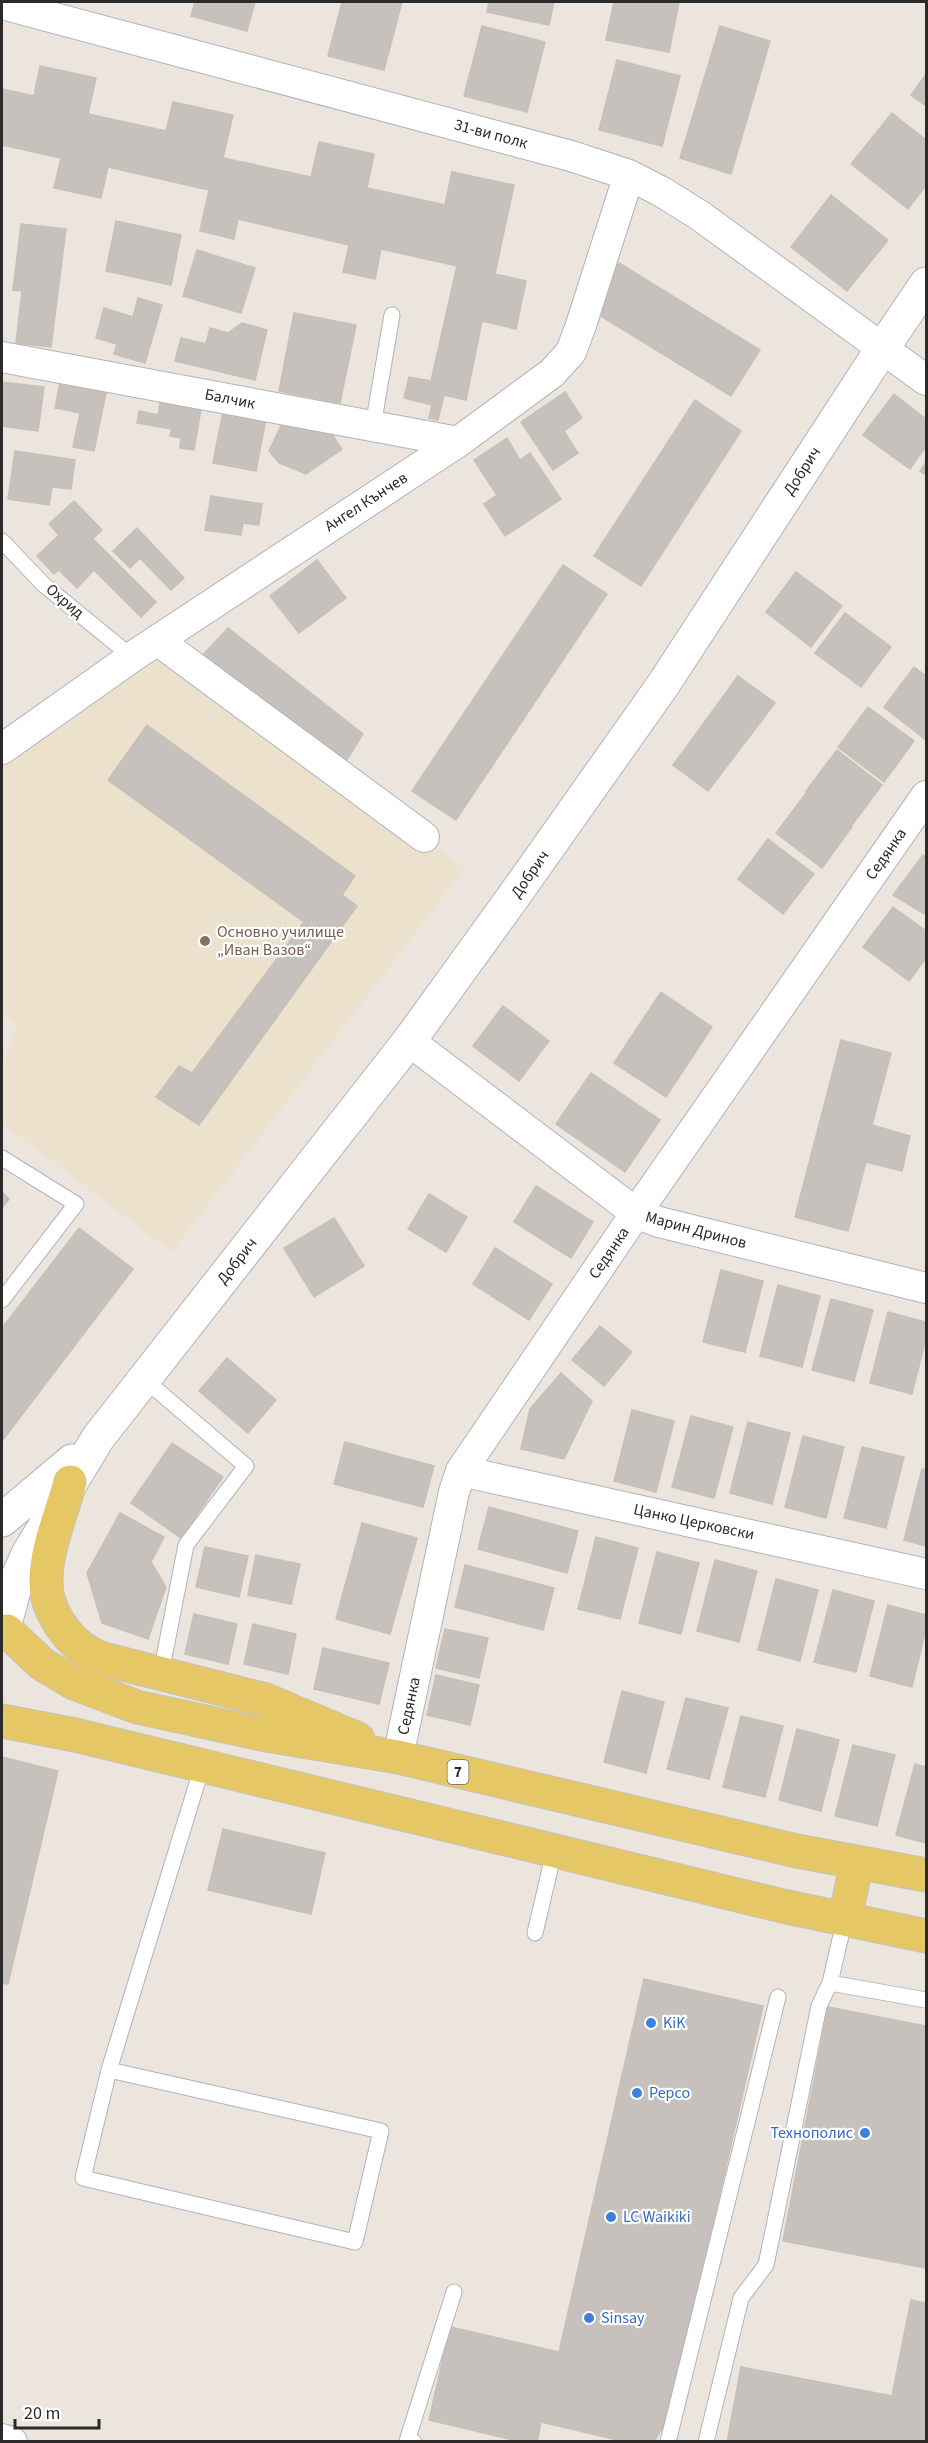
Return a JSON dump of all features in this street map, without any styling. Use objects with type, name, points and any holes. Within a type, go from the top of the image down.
[{"type":"main road","points":[[70,1482],[48,1564],[46,1583],[51,1605],[59,1623],[73,1640],[90,1653],[111,1661],[266,1700],[310,1717],[398,1757]]},
{"type":"main road","name":"7","points":[[4,1629],[42,1664],[74,1683],[126,1703],[266,1735],[398,1757],[701,1830],[927,1875]]},
{"type":"main road","points":[[2,1721],[75,1735],[787,1907],[927,1936]]},
{"type":"main road","points":[[845,1918],[856,1862]]},
{"type":"street","name":"31-ви полк","points":[[2,4],[571,156],[629,175],[699,214],[927,380]]},
{"type":"street","name":"Ангел Кънчев","points":[[2,750],[132,657],[458,442],[552,374],[570,352],[581,325],[629,175]]},
{"type":"street","name":"Добрич","points":[[4,1629],[18,1576],[27,1554],[98,1438],[410,1041],[663,685],[882,349],[927,284]]},
{"type":"street","name":"Балчик","points":[[2,357],[458,442]]},
{"type":"street","points":[[157,640],[424,837]]},
{"type":"street","name":"Седянка","points":[[398,1757],[454,1492],[461,1471],[636,1213],[927,796]]},
{"type":"street","name":"Марин Дринов","points":[[410,1041],[636,1213],[659,1222],[927,1288]]},
{"type":"street","name":"Добрич","points":[[2,1520],[98,1438]]},
{"type":"street","name":"Цанко Церковски","points":[[461,1471],[927,1574]]},
{"type":"street","points":[[2,2439],[12,2442]]},
{"type":"lane","points":[[373,426],[392,315]]},
{"type":"lane","name":"Охрид","points":[[2,541],[44,585],[132,657]]},
{"type":"lane","points":[[2,1158],[76,1204],[2,1300]]},
{"type":"lane","points":[[144,1379],[246,1466],[186,1545],[162,1673]]},
{"type":"lane","points":[[109,2070],[381,2131],[354,2242],[83,2178],[109,2070],[202,1767]]},
{"type":"lane","points":[[535,1934],[554,1852]]},
{"type":"lane","points":[[706,2442],[741,2298],[766,2265],[819,2006],[830,1983],[845,1918]]},
{"type":"lane","points":[[830,1983],[927,2000]]},
{"type":"lane","points":[[668,2442],[778,1996]]},
{"type":"lane","points":[[414,2442],[407,2441],[454,2292]]},
{"type":"shaded area","name":"Основно училище „Иван Вазов“","points":[[157,640],[465,868],[172,1252],[2,1123],[2,1065],[17,1026],[2,1014],[2,749]]},
{"type":"building","points":[[195,2],[255,2],[247,31],[191,16]]},
{"type":"building","points":[[342,2],[402,2],[384,70],[328,56]]},
{"type":"building","points":[[489,2],[554,2],[549,25],[487,12]]},
{"type":"building","points":[[614,2],[679,2],[669,52],[606,40]]},
{"type":"building","points":[[482,26],[545,42],[527,112],[464,96]]},
{"type":"building","points":[[720,26],[770,41],[731,174],[680,158]]},
{"type":"building","points":[[617,60],[680,76],[662,146],[599,130]]},
{"type":"building","points":[[40,66],[96,78],[88,114],[166,131],[173,102],[233,115],[223,158],[311,177],[319,142],[374,154],[367,188],[445,205],[452,172],[514,185],[495,274],[526,281],[516,329],[482,321],[466,400],[444,395],[438,420],[429,418],[432,405],[404,398],[409,377],[431,381],[457,266],[381,249],[375,279],[343,272],[349,245],[238,219],[234,239],[200,231],[209,190],[108,167],[101,198],[54,188],[61,158],[2,145],[2,89],[34,96]]},
{"type":"building","points":[[926,74],[926,106],[911,95]]},
{"type":"building","points":[[892,113],[926,140],[926,185],[908,209],[851,164]]},
{"type":"building","points":[[831,195],[888,240],[847,291],[791,247]]},
{"type":"building","points":[[116,221],[181,235],[171,285],[106,271]]},
{"type":"building","points":[[21,224],[66,229],[51,347],[16,343],[22,291],[13,290]]},
{"type":"building","points":[[197,250],[255,268],[241,313],[183,296]]},
{"type":"building","points":[[619,263],[760,350],[731,396],[591,310]]},
{"type":"building","points":[[138,298],[162,305],[145,363],[114,354],[117,344],[96,338],[104,308],[133,317]]},
{"type":"building","points":[[294,313],[356,325],[340,403],[279,391]]},
{"type":"building","points":[[242,323],[267,330],[255,380],[175,361],[181,338],[206,344],[210,328],[228,333]]},
{"type":"building","points":[[2,382],[44,387],[38,431],[2,426]]},
{"type":"building","points":[[60,383],[106,393],[94,451],[73,447],[80,413],[55,408]]},
{"type":"building","points":[[565,392],[582,418],[564,431],[578,453],[553,470],[521,422]]},
{"type":"building","points":[[894,394],[926,419],[926,446],[910,469],[863,435]]},
{"type":"building","points":[[695,400],[741,431],[641,586],[594,556]]},
{"type":"building","points":[[160,402],[201,409],[194,450],[180,448],[181,438],[170,436],[172,429],[137,423],[139,411],[158,415]]},
{"type":"building","points":[[223,411],[266,419],[256,471],[213,463]]},
{"type":"building","points":[[325,424],[342,449],[306,474],[279,463],[269,451],[281,426]]},
{"type":"building","points":[[507,438],[520,460],[530,453],[561,499],[505,536],[484,504],[497,495],[474,460]]},
{"type":"building","points":[[15,451],[75,460],[71,489],[52,487],[49,505],[8,499]]},
{"type":"building","points":[[926,462],[926,475],[920,471]]},
{"type":"building","points":[[211,496],[262,504],[259,525],[243,523],[241,535],[205,530]]},
{"type":"building","points":[[74,501],[102,530],[54,574],[37,556],[59,535],[49,524]]},
{"type":"building","points":[[137,528],[184,578],[171,590],[140,558],[130,568],[113,551]]},
{"type":"building","points":[[93,539],[156,602],[141,617],[94,570],[77,588],[60,571]]},
{"type":"building","points":[[317,560],[346,598],[299,633],[270,596]]},
{"type":"building","points":[[563,565],[607,594],[456,820],[412,791]]},
{"type":"building","points":[[796,572],[842,606],[811,647],[766,612]]},
{"type":"building","points":[[845,613],[891,647],[861,687],[815,653]]},
{"type":"building","points":[[228,628],[363,734],[343,766],[203,655]]},
{"type":"building","points":[[914,667],[926,676],[926,740],[884,707]]},
{"type":"building","points":[[738,676],[775,703],[708,791],[673,765]]},
{"type":"building","points":[[868,707],[914,741],[884,782],[838,747]]},
{"type":"building","points":[[147,725],[355,876],[342,895],[357,906],[199,1125],[156,1097],[179,1066],[192,1073],[304,922],[108,780]]},
{"type":"building","points":[[837,750],[882,785],[852,825],[806,791]]},
{"type":"building","points":[[806,793],[852,827],[822,868],[776,833]]},
{"type":"building","points":[[768,839],[814,874],[783,914],[738,879]]},
{"type":"building","points":[[923,855],[926,857],[926,915],[893,895]]},
{"type":"building","points":[[893,907],[926,931],[926,958],[909,981],[863,947]]},
{"type":"building","points":[[661,992],[712,1027],[666,1097],[614,1063]]},
{"type":"building","points":[[503,1006],[549,1041],[519,1081],[473,1046]]},
{"type":"building","points":[[841,1040],[891,1053],[872,1125],[910,1136],[902,1171],[866,1162],[848,1231],[795,1217]]},
{"type":"building","points":[[591,1073],[660,1120],[625,1172],[556,1124]]},
{"type":"building","points":[[536,1186],[593,1222],[571,1258],[514,1222]]},
{"type":"building","points":[[2,1192],[9,1199],[2,1208]]},
{"type":"building","points":[[429,1194],[467,1217],[446,1252],[408,1229]]},
{"type":"building","points":[[334,1218],[364,1266],[314,1297],[284,1248]]},
{"type":"building","points":[[79,1228],[133,1269],[2,1441],[2,1328]]},
{"type":"building","points":[[495,1248],[552,1284],[529,1320],[473,1284]]},
{"type":"building","points":[[721,1270],[763,1281],[745,1352],[703,1342]]},
{"type":"building","points":[[778,1285],[820,1296],[802,1367],[760,1356]]},
{"type":"building","points":[[831,1299],[873,1310],[854,1381],[812,1370]]},
{"type":"building","points":[[888,1312],[926,1322],[926,1338],[912,1394],[870,1383]]},
{"type":"building","points":[[600,1326],[632,1352],[604,1386],[572,1360]]},
{"type":"building","points":[[227,1358],[276,1400],[248,1433],[199,1391]]},
{"type":"building","points":[[561,1373],[592,1401],[564,1459],[521,1449],[530,1409]]},
{"type":"building","points":[[632,1410],[674,1421],[656,1492],[614,1481]]},
{"type":"building","points":[[691,1416],[733,1427],[714,1498],[672,1487]]},
{"type":"building","points":[[748,1422],[790,1433],[772,1504],[730,1493]]},
{"type":"building","points":[[803,1436],[844,1447],[826,1518],[785,1507]]},
{"type":"building","points":[[345,1442],[434,1466],[423,1507],[334,1484]]},
{"type":"building","points":[[172,1443],[223,1477],[181,1538],[131,1503]]},
{"type":"building","points":[[862,1447],[904,1457],[886,1528],[844,1518]]},
{"type":"building","points":[[922,1469],[926,1470],[926,1546],[904,1540]]},
{"type":"building","points":[[489,1507],[578,1531],[567,1573],[478,1549]]},
{"type":"building","points":[[120,1513],[164,1537],[151,1562],[166,1587],[148,1639],[102,1623],[87,1573]]},
{"type":"building","points":[[362,1523],[417,1538],[390,1634],[336,1619]]},
{"type":"building","points":[[596,1537],[638,1548],[620,1619],[578,1609]]},
{"type":"building","points":[[205,1547],[248,1556],[239,1597],[196,1587]]},
{"type":"building","points":[[657,1552],[699,1563],[681,1634],[639,1623]]},
{"type":"building","points":[[256,1555],[300,1564],[291,1604],[248,1595]]},
{"type":"building","points":[[715,1560],[757,1571],[739,1642],[697,1631]]},
{"type":"building","points":[[465,1565],[554,1588],[543,1630],[455,1607]]},
{"type":"building","points":[[776,1579],[818,1590],[800,1661],[758,1650]]},
{"type":"building","points":[[833,1590],[874,1601],[856,1672],[814,1662]]},
{"type":"building","points":[[888,1605],[926,1615],[926,1629],[912,1687],[870,1676]]},
{"type":"building","points":[[194,1614],[237,1624],[228,1664],[185,1654]]},
{"type":"building","points":[[253,1624],[296,1634],[288,1674],[244,1664]]},
{"type":"building","points":[[445,1629],[488,1638],[479,1678],[436,1668]]},
{"type":"building","points":[[323,1648],[389,1663],[379,1704],[314,1689]]},
{"type":"building","points":[[436,1675],[479,1685],[470,1725],[427,1715]]},
{"type":"building","points":[[622,1691],[664,1702],[646,1773],[604,1762]]},
{"type":"building","points":[[686,1698],[728,1708],[709,1779],[667,1769]]},
{"type":"building","points":[[741,1716],[783,1726],[765,1797],[723,1787]]},
{"type":"building","points":[[797,1729],[839,1740],[821,1811],[779,1800]]},
{"type":"building","points":[[853,1745],[895,1755],[877,1826],[835,1816]]},
{"type":"building","points":[[2,1757],[58,1771],[43,1835],[2,1825]]},
{"type":"building","points":[[915,1764],[926,1767],[926,1843],[896,1835]]},
{"type":"building","points":[[2,1825],[43,1835],[8,1984],[2,1983]]},
{"type":"building","points":[[223,1829],[325,1853],[311,1914],[208,1890]]},
{"type":"building","points":[[644,1979],[763,2006],[668,2418],[654,2442],[626,2442],[541,2422],[537,2442],[522,2442],[429,2420],[450,2327],[559,2352]]},
{"type":"building","name":"Технополис","points":[[828,2007],[926,2026],[926,2268],[783,2241]]},
{"type":"building","points":[[911,2300],[926,2303],[926,2442],[727,2442],[741,2367],[892,2396]]},
{"type":"place","name":"Основно училище „Иван Вазов“","points":[[205,941]]},
{"type":"place","name":"KiK","points":[[651,2023]]},
{"type":"place","name":"Pepco","points":[[637,2093]]},
{"type":"place","name":"Технополис","points":[[865,2133]]},
{"type":"place","name":"LC Waikiki","points":[[611,2217]]},
{"type":"place","name":"Sinsay","points":[[589,2318]]}]
